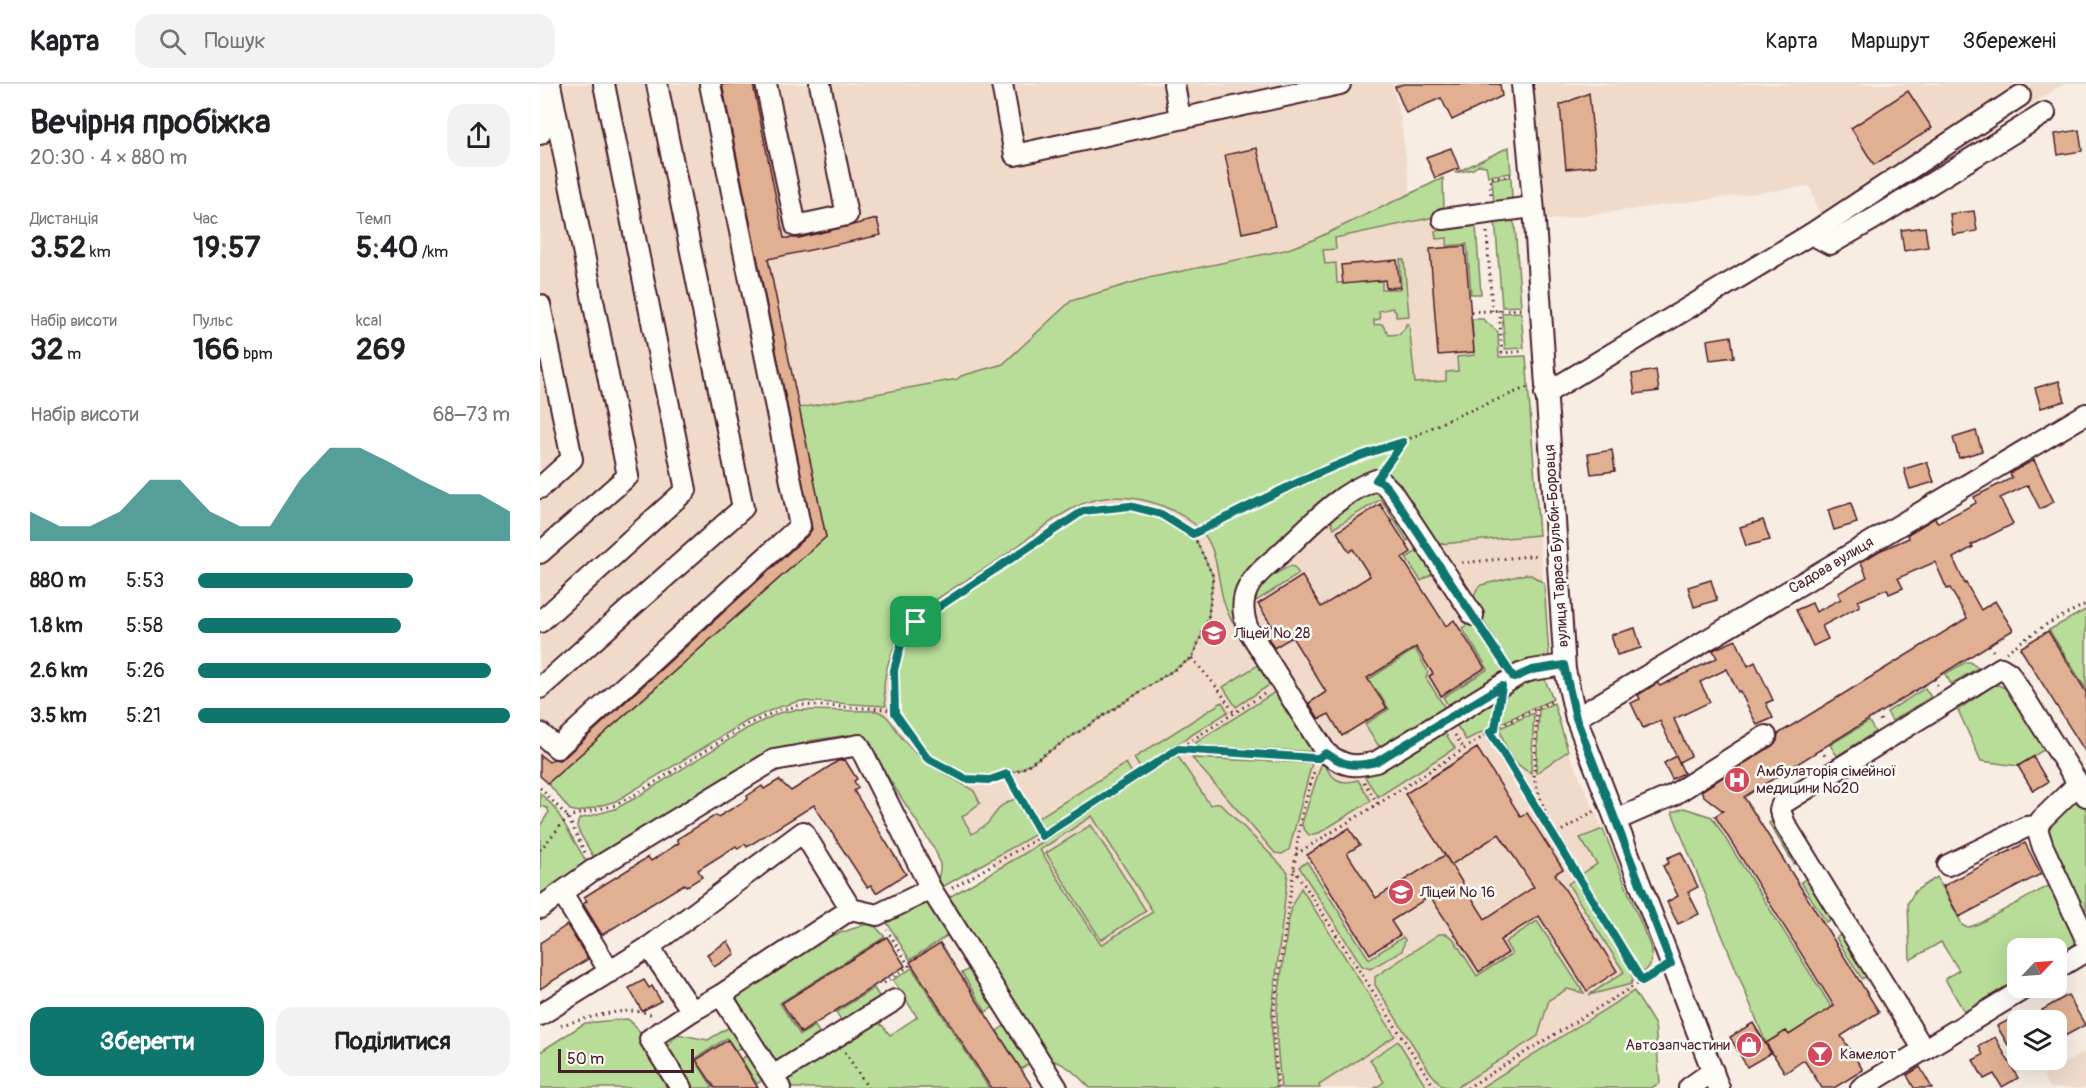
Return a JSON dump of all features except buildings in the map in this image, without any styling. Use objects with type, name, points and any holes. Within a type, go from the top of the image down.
[{"type":"street","points":[[540,134],[549,84]]},
{"type":"street","points":[[540,553],[628,476],[549,84]]},
{"type":"street","points":[[540,622],[686,490],[604,84]]},
{"type":"street","points":[[540,688],[743,508],[657,84]]},
{"type":"street","points":[[540,733],[557,748],[800,526],[710,84]]},
{"type":"street","points":[[766,84],[796,226],[847,215],[820,84]]},
{"type":"street","points":[[1002,84],[1015,155],[1340,84]]},
{"type":"street","points":[[1174,84],[1180,118]]},
{"type":"street","name":"вулиця Тараса Бульби-Боровця","points":[[1522,84],[1533,207],[1538,390],[1564,665],[1576,718],[1716,1079]]},
{"type":"street","points":[[1538,390],[1810,234],[2020,96]]},
{"type":"street","points":[[1810,234],[1830,244],[2045,113]]},
{"type":"street","points":[[1443,219],[1533,207]]},
{"type":"street","points":[[540,305],[572,459],[540,488]]},
{"type":"street","name":"Садова вулиця","points":[[1576,718],[2086,414]]},
{"type":"street","points":[[1473,615],[1390,491],[1383,483],[1376,480],[1367,483],[1328,510],[1254,578],[1245,595],[1244,620],[1322,755],[1346,765],[1376,762],[1508,682],[1532,670],[1564,665]]},
{"type":"street","points":[[1924,1050],[1785,824],[1780,810],[1782,804],[2001,668],[2006,669],[2009,673],[2082,790],[2041,820],[2038,826],[2038,836],[2086,939]]},
{"type":"street","points":[[1612,812],[1673,795],[1766,736]]},
{"type":"street","points":[[540,908],[593,870],[774,760],[859,744],[934,893],[1057,1088]]},
{"type":"street","points":[[1948,865],[2026,827],[2038,826]]},
{"type":"street","points":[[545,1021],[610,972],[650,947],[803,832],[851,909],[877,915],[934,893]]},
{"type":"street","points":[[562,893],[610,972]]},
{"type":"street","points":[[681,1088],[650,1039],[692,1011],[722,995],[851,909]]},
{"type":"street","points":[[650,947],[692,1011]]},
{"type":"street","points":[[2067,962],[2086,951]]},
{"type":"street","points":[[722,995],[776,1082],[836,1037],[895,1000]]},
{"type":"street","points":[[1865,1087],[2009,998]]},
{"type":"street","points":[[1689,1088],[1716,1079]]},
{"type":"path","points":[[1492,310],[1490,178],[1513,175]]},
{"type":"path","points":[[1471,312],[1524,309]]},
{"type":"path","points":[[1499,310],[1502,353],[1527,351]]},
{"type":"path","points":[[1193,534],[1298,481],[1372,451],[1403,442],[1448,420],[1538,390]]},
{"type":"path","points":[[1376,480],[1403,442]]},
{"type":"path","points":[[540,850],[568,817],[615,805],[746,725],[794,706],[886,709],[895,713],[927,758],[966,779],[990,780],[1022,769],[1192,658],[1208,620],[1213,576],[1193,534],[1161,514],[1130,506],[1083,511],[916,622],[902,641],[894,670],[895,713]]},
{"type":"path","points":[[1439,566],[1544,555]]},
{"type":"path","points":[[2004,653],[2047,624],[2086,604]]},
{"type":"path","points":[[1473,615],[1508,682],[1495,728]]},
{"type":"path","points":[[1192,658],[1219,690],[1234,713]]},
{"type":"path","points":[[934,893],[1042,836],[1282,683]]},
{"type":"path","points":[[1296,854],[1495,728],[1570,693]]},
{"type":"path","points":[[1537,709],[1534,778],[1553,836]]},
{"type":"path","points":[[1490,732],[1642,981]]},
{"type":"path","points":[[1178,749],[1322,755],[1300,818],[1274,1009],[1278,1088]]},
{"type":"path","points":[[1007,774],[1042,836]]},
{"type":"path","points":[[540,788],[568,817],[593,870]]},
{"type":"path","points":[[1544,841],[1612,812]]},
{"type":"path","points":[[1293,868],[1435,1088]]},
{"type":"path","points":[[877,915],[909,966],[884,983]]},
{"type":"path","points":[[1467,1088],[1671,964]]},
{"type":"path","points":[[545,1021],[625,1011],[646,1011],[672,1025]]},
{"type":"path","points":[[836,1037],[868,1088]]},
{"type":"shaded area","points":[[540,84],[1392,84],[1400,116],[1411,193],[1438,181],[1446,247],[1465,246],[1476,381],[1539,535],[1550,655],[1543,676],[1553,699],[1568,751],[1603,829],[1652,956],[1652,962],[1632,984],[1634,991],[1559,1088],[1171,1088],[1033,950],[989,856],[865,740],[875,652],[1213,264],[1148,278],[1071,301],[1003,364],[937,382],[800,408],[826,537],[548,783],[540,776]]},
{"type":"shaded area","points":[[1522,84],[2064,84],[1825,233],[1810,186],[1535,222]]},
{"type":"shaded area","points":[[2086,1051],[2086,1088],[2050,1088],[2043,1076],[2053,1070],[2067,1070],[2067,1062]]},
{"type":"green space","points":[[1509,147],[1511,173],[1488,176],[1486,166],[1479,165],[1473,169],[1455,173]]},
{"type":"green space","points":[[1511,177],[1512,200],[1494,205],[1492,179]]},
{"type":"green space","points":[[1443,178],[1444,211],[1439,216],[1335,238],[1336,249],[1323,250],[1325,264],[1336,263],[1337,283],[1382,281],[1382,289],[1401,289],[1400,259],[1404,260],[1409,316],[1396,317],[1396,311],[1392,308],[1379,311],[1380,319],[1374,320],[1374,325],[1382,324],[1389,335],[1400,334],[1406,324],[1409,324],[1415,383],[1446,381],[1446,372],[1458,371],[1457,357],[1474,355],[1472,319],[1483,319],[1498,332],[1499,357],[1526,356],[1539,535],[1441,544],[1435,541],[1395,483],[1315,511],[1233,622],[1223,597],[1215,557],[1203,533],[1193,523],[1171,510],[1148,501],[1123,497],[1098,499],[1073,508],[1060,516],[920,612],[906,627],[889,661],[884,687],[886,706],[800,701],[776,708],[747,721],[616,801],[579,812],[570,810],[548,783],[826,537],[799,408],[957,379],[1003,364],[1071,301],[1148,278],[1285,250],[1313,240]]},
{"type":"green space","points":[[1495,219],[1512,219],[1515,226],[1521,306],[1502,307]]},
{"type":"green space","points":[[1476,226],[1481,294],[1471,294],[1467,244],[1447,246],[1447,238],[1436,239],[1435,231]]},
{"type":"green space","points":[[1521,312],[1524,348],[1505,349],[1502,313]]},
{"type":"green space","points":[[1370,491],[1383,494],[1411,538],[1407,541],[1381,499],[1334,528],[1331,521],[1337,512]]},
{"type":"green space","points":[[1130,506],[1161,514],[1193,534],[1213,576],[1208,620],[1192,658],[1022,769],[990,780],[966,779],[927,758],[895,713],[894,670],[902,641],[916,622],[1083,511]]},
{"type":"green space","points":[[1419,550],[1434,573],[1421,581],[1406,558]]},
{"type":"green space","points":[[1290,566],[1294,567],[1299,574],[1256,601],[1254,596],[1262,581]]},
{"type":"green space","points":[[1526,574],[1544,583],[1549,655],[1547,659],[1513,670],[1474,606],[1474,597],[1481,585]]},
{"type":"green space","points":[[2085,610],[2086,612],[2086,689],[2049,630]]},
{"type":"green space","points":[[1473,621],[1506,675],[1450,709],[1443,697],[1488,669],[1462,628]]},
{"type":"green space","points":[[1415,649],[1428,672],[1426,678],[1447,711],[1383,748],[1378,745],[1365,724],[1389,709],[1376,689],[1372,691],[1365,682]]},
{"type":"green space","points":[[1966,662],[1978,668],[1951,684],[1945,674]]},
{"type":"green space","points":[[1261,663],[1274,682],[1236,707],[1223,687]]},
{"type":"green space","points":[[1543,675],[1553,699],[1499,724],[1502,694],[1529,678]]},
{"type":"green space","points":[[1998,685],[2010,690],[2045,749],[2018,766],[1981,761],[1958,710],[1992,686]]},
{"type":"green space","points":[[1925,688],[1931,697],[1892,721],[1887,712]]},
{"type":"green space","points":[[1278,690],[1317,752],[1199,746],[1195,743]]},
{"type":"green space","points":[[1498,696],[1492,727],[1466,740],[1457,726],[1458,722]]},
{"type":"green space","points":[[1222,702],[1228,712],[1140,768],[1134,758]]},
{"type":"green space","points":[[1554,703],[1568,751],[1536,773],[1539,710]]},
{"type":"green space","points":[[795,710],[877,711],[881,713],[889,719],[909,747],[918,755],[974,791],[980,803],[962,817],[972,834],[987,824],[1001,806],[1016,798],[1036,834],[937,890],[940,867],[935,850],[866,743],[861,738],[848,735],[809,741],[747,767],[597,863],[579,832],[577,826],[579,819],[615,809],[746,729],[779,713]]},
{"type":"green space","points":[[1534,713],[1531,773],[1510,755],[1500,728]]},
{"type":"green space","points":[[1869,721],[1875,732],[1837,756],[1830,745]]},
{"type":"green space","points":[[1440,732],[1445,733],[1455,748],[1378,797],[1365,777]]},
{"type":"green space","points":[[1177,755],[1210,805],[1220,803],[1288,872],[1272,1011],[1276,1088],[1090,1088],[1064,1065],[1044,1058],[944,900],[1022,855]],"holes":[[[1092,816],[1153,912],[1101,945],[1040,850]]]},
{"type":"green space","points":[[1192,758],[1312,763],[1289,850],[1282,854],[1275,853]]},
{"type":"green space","points":[[1322,762],[1340,781],[1358,780],[1371,801],[1319,833],[1309,835],[1302,823]]},
{"type":"green space","points":[[1126,763],[1132,773],[1044,830],[1038,818]]},
{"type":"green space","points":[[2077,790],[2086,805],[2086,926],[2044,823]]},
{"type":"green space","points":[[540,793],[555,808],[586,861],[578,875],[540,917],[540,826],[549,812],[547,808],[540,806]]},
{"type":"green space","points":[[1684,808],[1712,817],[1832,1008],[1789,1035],[1786,1031],[1766,1043],[1672,812]]},
{"type":"green space","points":[[1776,819],[1801,860],[1794,864],[1769,823]]},
{"type":"green space","points":[[1091,825],[1146,911],[1101,940],[1046,853]]},
{"type":"green space","points":[[1603,829],[1650,946],[1651,963],[1644,972],[1635,964],[1582,874],[1597,864],[1580,838]]},
{"type":"green space","points":[[1307,862],[1369,959],[1403,937],[1405,940],[1402,951],[1370,969],[1362,966],[1299,867]]},
{"type":"green space","points":[[1810,876],[1836,917],[1826,922],[1801,882]]},
{"type":"green space","points":[[1937,877],[1963,926],[1969,927],[2054,883],[2079,941],[2067,949],[2067,938],[2007,938],[2007,986],[1965,1013],[1945,979],[1959,970],[1941,942],[1910,960],[1908,903],[1915,891]]},
{"type":"green space","points":[[1575,879],[1630,968],[1633,979],[1631,984],[1589,995],[1624,972],[1568,884]]},
{"type":"green space","points":[[1301,888],[1395,1036],[1319,1085],[1320,1088],[1281,1088],[1277,1008],[1288,923],[1293,903]]},
{"type":"green space","points":[[926,895],[953,932],[910,960],[886,921]]},
{"type":"green space","points":[[1537,921],[1584,993],[1567,989],[1549,1000],[1538,1036],[1456,1088],[1442,1086],[1430,1072],[1375,985],[1375,977],[1439,934],[1446,934],[1453,938],[1477,976],[1512,954],[1505,942]]},
{"type":"green space","points":[[867,924],[876,927],[885,937],[780,1003],[800,1035],[815,1026],[822,1037],[779,1062],[772,1060],[734,999],[816,941]]},
{"type":"green space","points":[[1845,932],[1871,974],[1862,979],[1836,938]]},
{"type":"green space","points":[[912,968],[989,1088],[786,1088],[785,1077],[875,1021],[883,1026],[890,1035],[917,1017],[893,980]]},
{"type":"green space","points":[[971,968],[995,1006],[986,1012],[962,973]]},
{"type":"green space","points":[[874,988],[880,998],[842,1022],[836,1012]]},
{"type":"green space","points":[[1634,991],[1655,1025],[1660,1083],[1651,1088],[1480,1088]]},
{"type":"green space","points":[[627,1019],[645,1039],[675,1088],[540,1088],[540,1052],[585,1023]]},
{"type":"green space","points":[[1007,1024],[1031,1062],[1021,1069],[997,1031]]},
{"type":"green space","points":[[731,1026],[744,1046],[736,1051],[727,1038],[695,1059],[713,1088],[687,1088],[666,1048],[677,1034],[708,1040]]},
{"type":"green space","points":[[1398,1041],[1427,1088],[1375,1088],[1384,1082],[1370,1060]]},
{"type":"green space","points":[[749,1054],[764,1079],[757,1084],[741,1059]]},
{"type":"place","name":"Ліцей № 28","points":[[1214,633]]},
{"type":"place","name":"Амбулаторія сімейної медицини №20","points":[[1737,780]]},
{"type":"place","name":"Ліцей № 16","points":[[1401,892]]},
{"type":"place","name":"Автозапчастини","points":[[1749,1045]]},
{"type":"place","name":"Камелот","points":[[1820,1054]]},
{"type":"route","points":[[1403,442],[1376,480],[1383,483],[1390,491],[1514,678],[1532,670],[1564,665],[1576,718],[1671,964],[1642,981],[1490,732],[1495,729],[1502,686],[1376,762],[1362,765],[1346,765],[1326,753],[1314,758],[1194,752],[1178,749],[1042,836],[1007,774],[990,780],[966,779],[927,758],[895,713],[894,670],[902,641],[916,622],[1083,511],[1130,506],[1161,514],[1193,534],[1298,481],[1372,451],[1403,442]]}]
